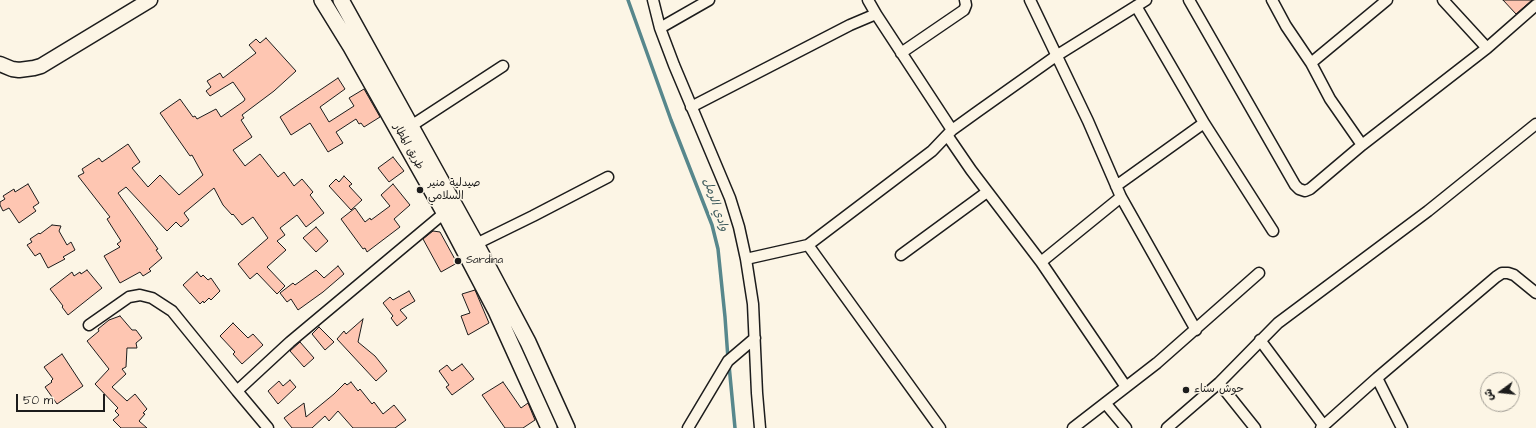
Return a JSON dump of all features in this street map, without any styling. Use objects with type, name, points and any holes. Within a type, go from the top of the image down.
[{"type":"main road","points":[[0,64],[19,70],[42,66],[150,0]]},
{"type":"main road","name":"طريق المطار","points":[[322,0],[449,208],[476,244],[528,342],[564,422]]},
{"type":"main road","name":"طريق المطار","points":[[341,0],[410,126],[496,311],[546,427]]},
{"type":"street","points":[[653,0],[660,28],[691,107],[730,198],[739,227],[753,304],[760,428]]},
{"type":"street","points":[[660,28],[709,0]]},
{"type":"street","points":[[868,0],[987,192],[1041,262],[1126,387]]},
{"type":"street","points":[[901,53],[964,10],[966,0]]},
{"type":"street","points":[[1030,0],[1088,121],[1121,197],[1196,330]]},
{"type":"street","points":[[746,259],[808,246],[932,151],[950,133],[1056,56],[1146,0]]},
{"type":"street","points":[[1189,0],[1299,189],[1305,190],[1310,189],[1362,145],[1487,48],[1536,5]]},
{"type":"street","points":[[1272,0],[1286,26],[1311,63],[1330,99],[1362,145]]},
{"type":"street","points":[[1311,63],[1387,0]]},
{"type":"street","points":[[1443,0],[1487,48]]},
{"type":"street","points":[[1136,6],[1204,123],[1273,231]]},
{"type":"street","points":[[691,107],[850,25],[876,14]]},
{"type":"street","points":[[410,126],[503,66]]},
{"type":"street","points":[[1116,186],[1204,123]]},
{"type":"street","points":[[1167,428],[1219,383],[1260,340],[1283,319],[1428,211],[1536,124]]},
{"type":"street","points":[[476,244],[533,216],[608,176]]},
{"type":"street","points":[[901,255],[987,192]]},
{"type":"street","points":[[1041,262],[1121,197]]},
{"type":"street","points":[[237,391],[290,342],[449,208]]},
{"type":"street","points":[[808,246],[940,428]]},
{"type":"street","points":[[1074,428],[1157,363],[1259,273]]},
{"type":"street","points":[[1260,340],[1323,427],[1377,378],[1502,273],[1514,275],[1536,293]]},
{"type":"street","points":[[90,325],[129,297],[140,295],[152,298],[172,311],[268,428]]},
{"type":"street","points":[[688,428],[728,361],[755,338]]},
{"type":"street","points":[[1377,378],[1402,428]]},
{"type":"street","points":[[1219,383],[1255,428]]},
{"type":"street","points":[[1106,404],[1126,428]]},
{"type":"street","points":[[546,427],[564,422]]},
{"type":"building","points":[[1503,0],[1532,0],[1516,14]]},
{"type":"building","points":[[266,38],[296,71],[274,91],[242,115],[244,118],[241,120],[252,137],[233,150],[245,166],[260,154],[278,177],[284,172],[294,186],[302,179],[313,192],[310,195],[324,213],[306,227],[297,215],[280,228],[285,235],[277,241],[286,250],[267,267],[285,286],[277,294],[257,273],[250,279],[238,264],[268,238],[253,217],[242,225],[223,205],[214,188],[184,213],[189,220],[181,227],[176,222],[167,231],[126,187],[118,193],[158,249],[156,250],[162,258],[149,269],[151,271],[143,276],[140,272],[120,283],[104,256],[120,247],[117,244],[121,241],[107,219],[110,217],[78,176],[84,173],[82,169],[99,158],[102,162],[128,144],[140,162],[132,168],[148,187],[160,175],[179,195],[203,175],[192,155],[190,156],[160,113],[180,99],[193,117],[195,116],[197,119],[216,109],[221,117],[244,101],[245,99],[233,82],[210,96],[206,91],[211,87],[207,81],[220,73],[223,78],[256,53],[249,45],[256,39],[260,43]]},
{"type":"building","points":[[338,78],[345,89],[320,107],[329,122],[354,106],[349,98],[364,89],[380,117],[364,127],[361,123],[359,124],[356,119],[336,132],[343,143],[328,152],[310,123],[291,135],[280,117]]},
{"type":"building","points":[[393,157],[404,171],[389,182],[378,168]]},
{"type":"building","points":[[344,176],[352,184],[349,186],[362,200],[351,210],[329,186],[336,179],[339,182]]},
{"type":"building","points":[[28,184],[39,203],[33,207],[36,211],[19,223],[9,208],[3,211],[0,202],[5,199],[3,196],[14,189],[15,192]]},
{"type":"building","points":[[393,184],[410,205],[394,219],[400,227],[367,252],[365,248],[363,249],[341,219],[355,208],[365,222],[370,218],[371,220],[390,206],[381,195]]},
{"type":"building","points":[[52,225],[61,226],[59,231],[67,245],[71,242],[75,250],[63,257],[65,259],[48,268],[40,253],[35,256],[27,245],[32,242],[30,239]]},
{"type":"building","points":[[316,227],[328,241],[316,252],[303,238]]},
{"type":"building","points":[[433,231],[440,232],[457,263],[441,272],[423,239]]},
{"type":"building","points":[[338,266],[344,274],[323,292],[298,310],[291,299],[287,302],[280,293],[293,283],[295,285],[316,270],[324,278]]},
{"type":"building","points":[[87,270],[102,288],[68,315],[50,289],[72,272],[74,276]]},
{"type":"building","points":[[197,272],[201,277],[203,275],[208,280],[211,278],[220,291],[211,300],[209,298],[204,303],[203,301],[200,304],[183,285]]},
{"type":"building","points":[[475,290],[489,323],[468,335],[461,316],[470,313],[462,294]]},
{"type":"building","points":[[409,291],[415,301],[400,310],[407,318],[397,326],[391,318],[393,316],[383,303],[390,297],[393,300]]},
{"type":"building","points":[[120,316],[132,330],[136,330],[142,338],[136,343],[137,348],[127,348],[126,367],[122,369],[126,374],[112,387],[127,401],[135,394],[147,409],[139,421],[147,428],[121,428],[113,420],[119,415],[115,411],[118,408],[95,384],[109,369],[87,341],[109,320]]},
{"type":"building","points":[[363,319],[358,342],[375,356],[387,371],[376,381],[337,339],[344,331],[346,334]]},
{"type":"building","points":[[233,323],[248,338],[253,334],[263,345],[242,364],[233,354],[235,352],[220,336]]},
{"type":"building","points":[[319,327],[334,342],[325,350],[312,334]]},
{"type":"building","points":[[300,342],[314,358],[304,367],[290,351]]},
{"type":"building","points":[[62,354],[83,386],[57,404],[45,387],[52,382],[51,381],[53,379],[44,367]]},
{"type":"building","points":[[462,364],[474,379],[452,395],[446,387],[449,385],[439,371],[447,365],[452,371]]},
{"type":"building","points":[[290,380],[296,387],[278,404],[268,391],[279,381],[283,386]]},
{"type":"building","points":[[351,382],[358,391],[360,389],[372,404],[374,402],[383,414],[394,405],[406,420],[395,428],[353,428],[338,411],[329,421],[325,416],[312,428],[292,428],[284,418],[304,403],[306,417],[345,383],[347,385]]},
{"type":"building","points":[[503,382],[521,408],[528,403],[535,420],[523,428],[505,428],[482,395]]},
{"type":"waterway","name":"وادي الرمل","points":[[628,0],[671,120],[712,225],[718,249],[728,359]]},
{"type":"waterway","name":"وادي الرمل","points":[[729,365],[735,428]]},
{"type":"place","name":"صيدلية منير السلامي","points":[[420,190]]},
{"type":"place","name":"Sardina","points":[[458,261]]},
{"type":"place","name":"حوش سناء","points":[[1186,390]]}]
